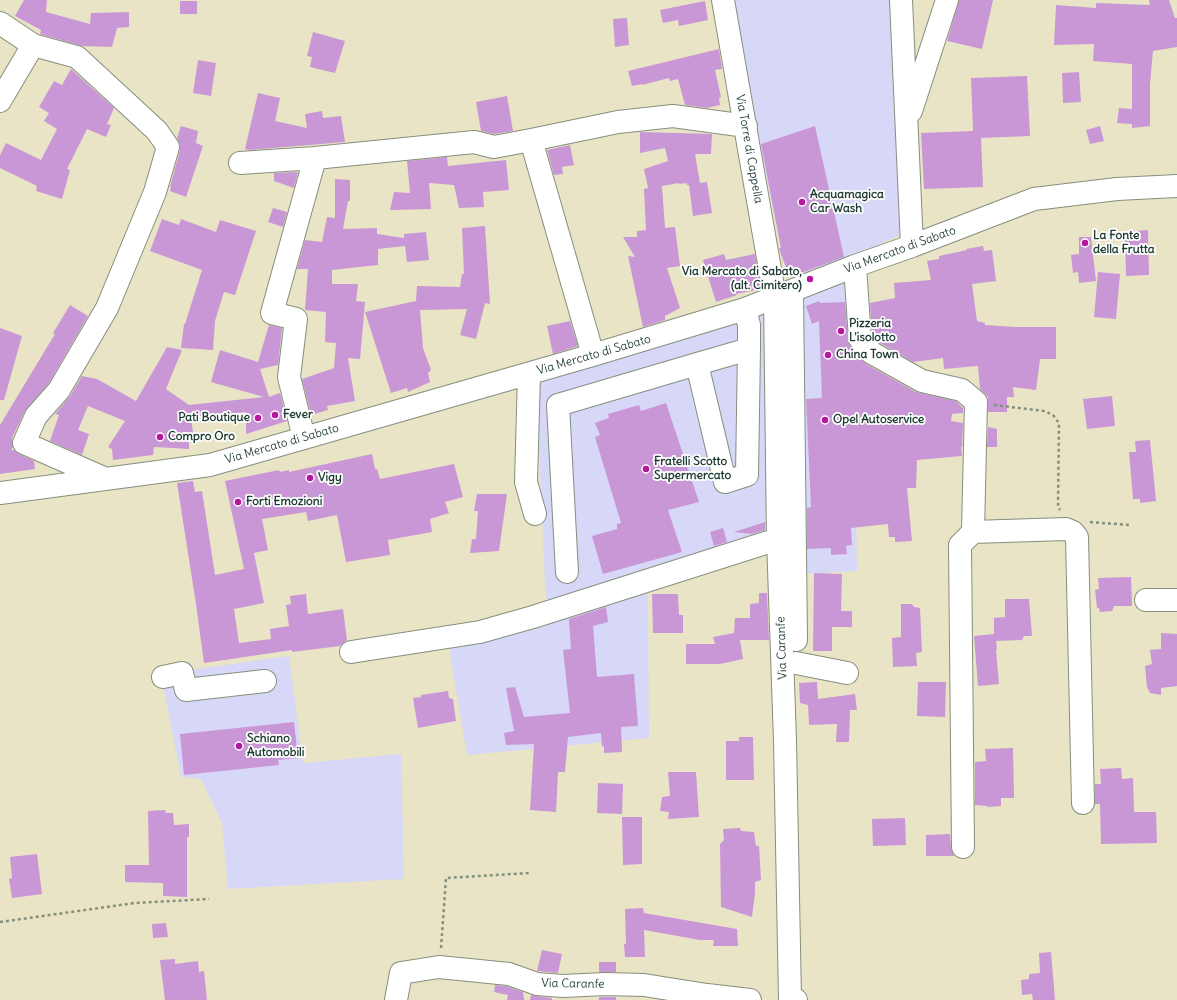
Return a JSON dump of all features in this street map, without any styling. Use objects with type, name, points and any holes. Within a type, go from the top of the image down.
[{"type":"street","name":"Via Torre di Cappella","points":[[723,0],[746,126],[784,295]]},
{"type":"street","points":[[900,0],[912,246]]},
{"type":"street","points":[[906,126],[947,0]]},
{"type":"street","points":[[0,23],[34,45],[77,57],[157,131],[168,147],[155,192],[106,308],[58,390],[36,416],[24,443],[106,479]]},
{"type":"street","points":[[0,101],[34,45]]},
{"type":"street","points":[[240,163],[315,158],[474,142],[494,147],[618,122],[672,116],[746,126]]},
{"type":"street","points":[[531,140],[593,355]]},
{"type":"street","points":[[304,438],[289,377],[296,318],[272,313],[315,158]]},
{"type":"street","name":"Via Mercato di Sabato","points":[[0,493],[210,465],[304,438],[529,380],[593,355],[745,309],[855,266],[1034,200],[1117,189],[1177,186]]},
{"type":"street","points":[[855,266],[860,339],[872,353],[922,381],[962,390],[976,402],[973,532],[960,545],[963,848]]},
{"type":"street","points":[[784,295],[796,663],[793,996]]},
{"type":"street","name":"Via Caranfe","points":[[784,295],[778,539],[793,996]]},
{"type":"street","points":[[697,364],[725,482],[747,476],[749,325],[745,309]]},
{"type":"street","points":[[529,380],[540,392],[558,404],[749,349]]},
{"type":"street","points":[[529,380],[526,482],[535,514]]},
{"type":"street","points":[[558,404],[567,572]]},
{"type":"street","points":[[973,532],[1066,530],[1073,532],[1077,537],[1083,803]]},
{"type":"street","points":[[351,652],[480,632],[533,617],[778,539]]},
{"type":"street","points":[[1146,600],[1177,600]]},
{"type":"street","points":[[796,663],[847,674]]},
{"type":"street","points":[[163,677],[182,673],[186,690],[265,681]]},
{"type":"street","name":"Via Caranfe","points":[[396,1000],[401,973],[439,967],[509,974],[537,984],[563,986],[605,984],[644,985],[707,996],[750,1000]]},
{"type":"path","points":[[976,402],[1044,412],[1053,415],[1059,423],[1058,507],[1062,514]]},
{"type":"path","points":[[1085,521],[1129,525]]},
{"type":"path","points":[[439,967],[446,878],[529,873]]},
{"type":"path","points":[[0,922],[135,903],[209,899]]},
{"type":"shaded area","points":[[731,0],[891,0],[903,234],[845,259],[790,277],[784,263]]},
{"type":"shaded area","points":[[853,278],[857,571],[784,575],[768,553],[648,592],[649,738],[467,755],[447,636],[548,611],[545,582],[536,381]]},
{"type":"shaded area","points":[[289,656],[303,763],[401,754],[404,879],[228,889],[222,823],[201,779],[181,777],[161,674]]},
{"type":"building","points":[[24,0],[47,0],[46,12],[90,24],[91,13],[129,12],[129,27],[117,28],[112,47],[82,46],[40,34],[41,30],[15,16]]},
{"type":"building","points":[[959,0],[993,0],[982,49],[947,41]]},
{"type":"building","points":[[1149,0],[1169,0],[1175,18],[1177,18],[1177,47],[1153,51],[1150,84],[1150,126],[1132,128],[1132,124],[1117,123],[1119,108],[1132,109],[1132,64],[1093,61],[1094,44],[1054,45],[1056,5],[1096,8],[1096,3],[1150,5]]},
{"type":"building","points":[[180,1],[197,1],[197,14],[180,14]]},
{"type":"building","points":[[705,1],[708,20],[679,26],[678,20],[663,23],[660,10]]},
{"type":"building","points":[[627,18],[629,45],[615,47],[613,19]]},
{"type":"building","points":[[313,32],[345,41],[335,73],[310,67],[312,57],[307,56]]},
{"type":"building","points":[[719,49],[722,69],[715,70],[721,97],[719,98],[720,105],[707,108],[685,105],[678,79],[670,81],[669,78],[632,86],[628,71]]},
{"type":"building","points":[[198,60],[216,63],[211,96],[193,93]]},
{"type":"building","points":[[71,69],[114,108],[107,124],[111,125],[106,137],[87,129],[67,169],[70,170],[62,199],[36,191],[37,186],[0,168],[0,155],[6,143],[41,160],[57,129],[44,121],[49,113],[39,107],[54,81],[62,85]]},
{"type":"building","points":[[1079,72],[1081,102],[1063,103],[1062,73]]},
{"type":"building","points":[[1027,76],[1030,136],[981,138],[983,187],[924,189],[921,133],[973,131],[971,78]]},
{"type":"building","points":[[258,93],[280,98],[275,121],[307,128],[305,114],[322,111],[323,118],[341,116],[345,142],[249,150],[245,149]]},
{"type":"building","points":[[507,96],[513,131],[494,134],[481,131],[476,102]]},
{"type":"building","points":[[181,126],[198,131],[196,143],[203,146],[186,197],[170,191],[180,150],[180,145],[177,138]]},
{"type":"building","name":"Acquamagica Car Wash","points":[[815,126],[844,257],[790,277],[779,248],[781,248],[761,144]]},
{"type":"building","points":[[1100,126],[1104,141],[1090,144],[1086,130]]},
{"type":"building","points":[[640,132],[712,134],[711,154],[695,154],[700,183],[707,182],[712,213],[693,216],[689,185],[687,185],[687,183],[662,186],[665,228],[675,227],[680,266],[667,268],[680,308],[665,316],[665,320],[643,327],[628,256],[635,257],[623,237],[637,237],[637,231],[646,230],[644,189],[648,188],[644,169],[668,161],[665,148],[640,153]]},
{"type":"building","points":[[570,145],[574,165],[562,167],[563,174],[554,175],[547,150]]},
{"type":"building","points":[[447,157],[448,166],[506,160],[509,190],[483,192],[484,207],[459,208],[454,185],[429,183],[431,209],[390,210],[394,192],[410,193],[407,161]]},
{"type":"building","points":[[298,172],[294,188],[274,181],[274,173]]},
{"type":"building","points":[[335,179],[350,180],[350,201],[348,201],[343,229],[377,228],[377,234],[404,238],[404,234],[426,232],[429,260],[407,262],[405,246],[378,249],[378,265],[332,270],[332,284],[358,284],[356,301],[365,302],[360,359],[348,358],[355,401],[327,406],[328,410],[311,415],[302,379],[334,368],[336,343],[325,342],[326,312],[305,310],[308,269],[297,269],[305,240],[322,242],[327,217],[335,218]]},
{"type":"building","points":[[273,208],[287,212],[283,227],[268,222]]},
{"type":"building","points":[[162,219],[179,225],[181,219],[216,232],[220,220],[256,231],[235,295],[224,292],[215,321],[213,350],[181,348],[184,324],[202,270],[150,251]]},
{"type":"building","points":[[485,226],[490,304],[485,303],[476,339],[460,335],[467,309],[420,310],[423,348],[431,370],[428,373],[430,382],[408,392],[407,388],[391,393],[365,312],[416,301],[417,286],[460,287],[462,274],[464,274],[462,228]]},
{"type":"building","points":[[1148,230],[1149,275],[1126,276],[1125,235],[1134,235],[1134,231]]},
{"type":"building","points":[[1079,237],[1091,237],[1096,281],[1079,283],[1078,272],[1073,273],[1071,255],[1079,254]]},
{"type":"building","points":[[983,246],[984,251],[992,250],[996,281],[972,284],[977,321],[985,323],[985,325],[1056,327],[1056,359],[1040,359],[1036,390],[1013,387],[1014,397],[1007,397],[1007,412],[988,412],[988,397],[980,389],[978,366],[944,369],[943,358],[913,362],[880,343],[872,334],[870,303],[895,298],[894,283],[931,280],[927,261],[939,259],[939,256]]},
{"type":"building","points":[[724,254],[726,260],[755,254],[761,289],[736,294],[737,295],[716,302],[703,260]]},
{"type":"building","points":[[1098,272],[1120,274],[1116,319],[1094,317]]},
{"type":"building","points":[[819,301],[820,303],[845,302],[848,340],[851,347],[866,364],[916,392],[956,401],[963,408],[963,413],[952,414],[951,421],[963,423],[961,447],[962,456],[917,460],[916,488],[907,488],[912,541],[895,542],[895,537],[889,537],[888,524],[851,528],[852,545],[846,546],[847,554],[831,555],[831,548],[807,549],[807,508],[811,507],[806,399],[822,398],[819,321],[812,324],[806,306]]},
{"type":"building","points":[[70,305],[88,316],[49,383],[25,411],[12,438],[13,447],[11,450],[14,450],[34,461],[35,469],[0,474],[0,425],[55,334],[53,333]]},
{"type":"building","points":[[570,321],[578,346],[553,354],[547,326]]},
{"type":"building","points":[[269,325],[282,328],[278,365],[260,369],[269,397],[280,393],[287,421],[246,434],[246,412],[211,416],[211,414],[191,418],[194,440],[189,441],[189,449],[154,447],[153,455],[113,460],[112,449],[108,447],[125,421],[88,406],[78,430],[89,434],[82,455],[50,441],[59,415],[55,414],[70,396],[82,376],[97,379],[136,401],[167,347],[182,350],[166,389],[189,405],[264,397],[211,382],[220,350],[258,362]]},
{"type":"building","points":[[0,328],[22,336],[4,400],[0,400]]},
{"type":"building","points":[[1112,396],[1115,426],[1087,429],[1083,399]]},
{"type":"building","name":"Fratelli Scotto Supermercato","points":[[666,403],[699,502],[668,510],[682,552],[603,574],[592,536],[617,529],[617,524],[621,523],[595,437],[600,435],[595,423],[609,418],[608,414],[639,405],[641,411]]},
{"type":"building","points":[[988,427],[997,429],[997,447],[987,447]]},
{"type":"building","points":[[1150,440],[1156,501],[1140,503],[1140,499],[1133,499],[1129,452],[1136,452],[1135,441]]},
{"type":"building","points":[[372,454],[375,469],[377,469],[380,479],[454,464],[463,497],[445,502],[449,513],[430,519],[432,532],[388,540],[390,555],[346,562],[337,515],[308,521],[306,512],[262,519],[268,550],[254,553],[264,603],[234,609],[239,643],[271,639],[270,629],[289,626],[286,605],[291,604],[290,596],[306,594],[308,614],[343,609],[347,640],[340,646],[292,652],[292,650],[204,663],[177,483],[193,481],[195,492],[202,491],[215,575],[244,569],[225,481],[279,470],[280,472],[289,470],[289,472]]},
{"type":"building","points":[[477,494],[507,494],[499,551],[470,553],[472,539],[476,539],[478,511],[474,511]]},
{"type":"building","points":[[765,522],[765,530],[752,534],[734,532]]},
{"type":"building","points":[[723,528],[727,542],[714,546],[710,532]]},
{"type":"building","points":[[814,573],[842,574],[841,611],[852,611],[852,627],[832,627],[832,651],[813,651]]},
{"type":"building","points":[[1131,577],[1132,606],[1114,606],[1112,611],[1100,612],[1099,608],[1097,608],[1095,590],[1099,589],[1098,578]]},
{"type":"building","points":[[759,593],[767,593],[769,640],[740,640],[743,659],[720,664],[686,664],[686,644],[715,644],[713,637],[734,633],[735,618],[750,618],[750,604],[759,603]]},
{"type":"building","points":[[652,594],[678,594],[679,615],[683,615],[683,633],[653,633]]},
{"type":"building","points":[[1005,599],[1029,599],[1032,636],[1024,636],[1022,640],[996,641],[999,684],[978,686],[974,636],[994,634],[994,618],[1005,617]]},
{"type":"building","points":[[901,604],[912,604],[914,607],[920,608],[922,652],[916,653],[917,666],[893,667],[892,638],[901,637]]},
{"type":"building","points":[[606,607],[608,622],[593,626],[597,677],[634,674],[638,726],[621,727],[622,752],[604,753],[601,733],[568,737],[565,772],[558,772],[556,812],[530,810],[534,744],[506,745],[504,733],[514,731],[506,688],[515,687],[524,717],[570,713],[563,650],[571,649],[569,619]]},
{"type":"building","points":[[1161,633],[1177,634],[1177,686],[1161,688],[1161,695],[1150,693],[1147,687],[1145,666],[1152,664],[1150,650],[1161,649]]},
{"type":"building","points":[[817,682],[818,699],[855,694],[857,710],[850,710],[849,742],[836,742],[837,724],[809,725],[808,705],[800,703],[799,683]]},
{"type":"building","points":[[918,682],[946,682],[945,717],[917,716]]},
{"type":"building","points":[[448,691],[449,698],[453,699],[456,721],[418,728],[413,698],[421,697],[421,695]]},
{"type":"building","name":"Schiano Automobili","points":[[294,722],[298,758],[278,760],[279,765],[184,775],[180,734]]},
{"type":"building","points":[[739,737],[753,737],[754,780],[726,780],[726,741],[739,741]]},
{"type":"building","points":[[1013,748],[1014,798],[1001,798],[1001,806],[987,807],[975,805],[975,762],[986,761],[985,749]]},
{"type":"building","points":[[1121,768],[1122,779],[1133,778],[1134,812],[1156,812],[1157,843],[1101,844],[1100,804],[1095,804],[1095,784],[1101,784],[1100,769]]},
{"type":"building","points":[[668,772],[696,772],[699,817],[668,819],[669,812],[660,811],[662,797],[670,796]]},
{"type":"building","points":[[598,783],[623,784],[622,814],[597,813]]},
{"type":"building","points":[[165,810],[166,813],[173,813],[174,825],[189,824],[189,837],[187,837],[187,897],[163,896],[163,883],[125,882],[125,865],[149,865],[148,811]]},
{"type":"building","points":[[622,817],[642,817],[642,864],[623,865]]},
{"type":"building","points":[[905,818],[906,845],[873,846],[872,819]]},
{"type":"building","points":[[740,828],[741,831],[754,832],[756,846],[759,846],[761,880],[755,882],[752,917],[721,907],[720,844],[724,840],[723,829]]},
{"type":"building","points":[[950,834],[951,848],[954,856],[926,856],[926,835]]},
{"type":"building","points":[[37,854],[42,894],[12,898],[9,879],[12,878],[10,857]]},
{"type":"building","points":[[643,908],[644,913],[737,929],[738,946],[713,946],[714,940],[700,940],[644,930],[645,957],[625,957],[625,909]]},
{"type":"building","points":[[166,923],[168,937],[153,938],[152,924]]},
{"type":"building","points":[[542,950],[562,954],[558,973],[537,971]]},
{"type":"building","points":[[1051,952],[1055,1000],[1033,1000],[1032,994],[1022,995],[1021,980],[1029,979],[1029,974],[1040,973],[1039,953]]},
{"type":"building","points":[[175,959],[175,964],[198,961],[199,972],[204,971],[207,1000],[165,1000],[160,960]]},
{"type":"building","points":[[599,962],[616,962],[616,972],[599,972]]},
{"type":"building","points":[[495,985],[506,986],[523,992],[524,1000],[507,1000],[508,995],[494,992]]},
{"type":"building","points":[[531,995],[552,998],[552,1000],[530,1000]]},
{"type":"building","points":[[599,997],[616,997],[616,1000],[599,1000]]},
{"type":"place","name":"Acquamagica Car Wash","points":[[802,202]]},
{"type":"place","name":"La Fonte della Frutta","points":[[1085,243]]},
{"type":"place","name":"Via Mercato di Sabato, (alt. Cimitero)","points":[[810,279]]},
{"type":"place","name":"Pizzeria L'isolotto","points":[[841,331]]},
{"type":"place","name":"China Town","points":[[828,355]]},
{"type":"place","name":"Fever","points":[[275,415]]},
{"type":"place","name":"Pati Boutique","points":[[258,418]]},
{"type":"place","name":"Opel Autoservice","points":[[825,420]]},
{"type":"place","name":"Compro Oro","points":[[160,437]]},
{"type":"place","name":"Fratelli Scotto Supermercato","points":[[646,469]]},
{"type":"place","name":"Vigy","points":[[310,478]]},
{"type":"place","name":"Forti Emozioni","points":[[238,502]]},
{"type":"place","name":"Schiano Automobili","points":[[239,746]]}]
